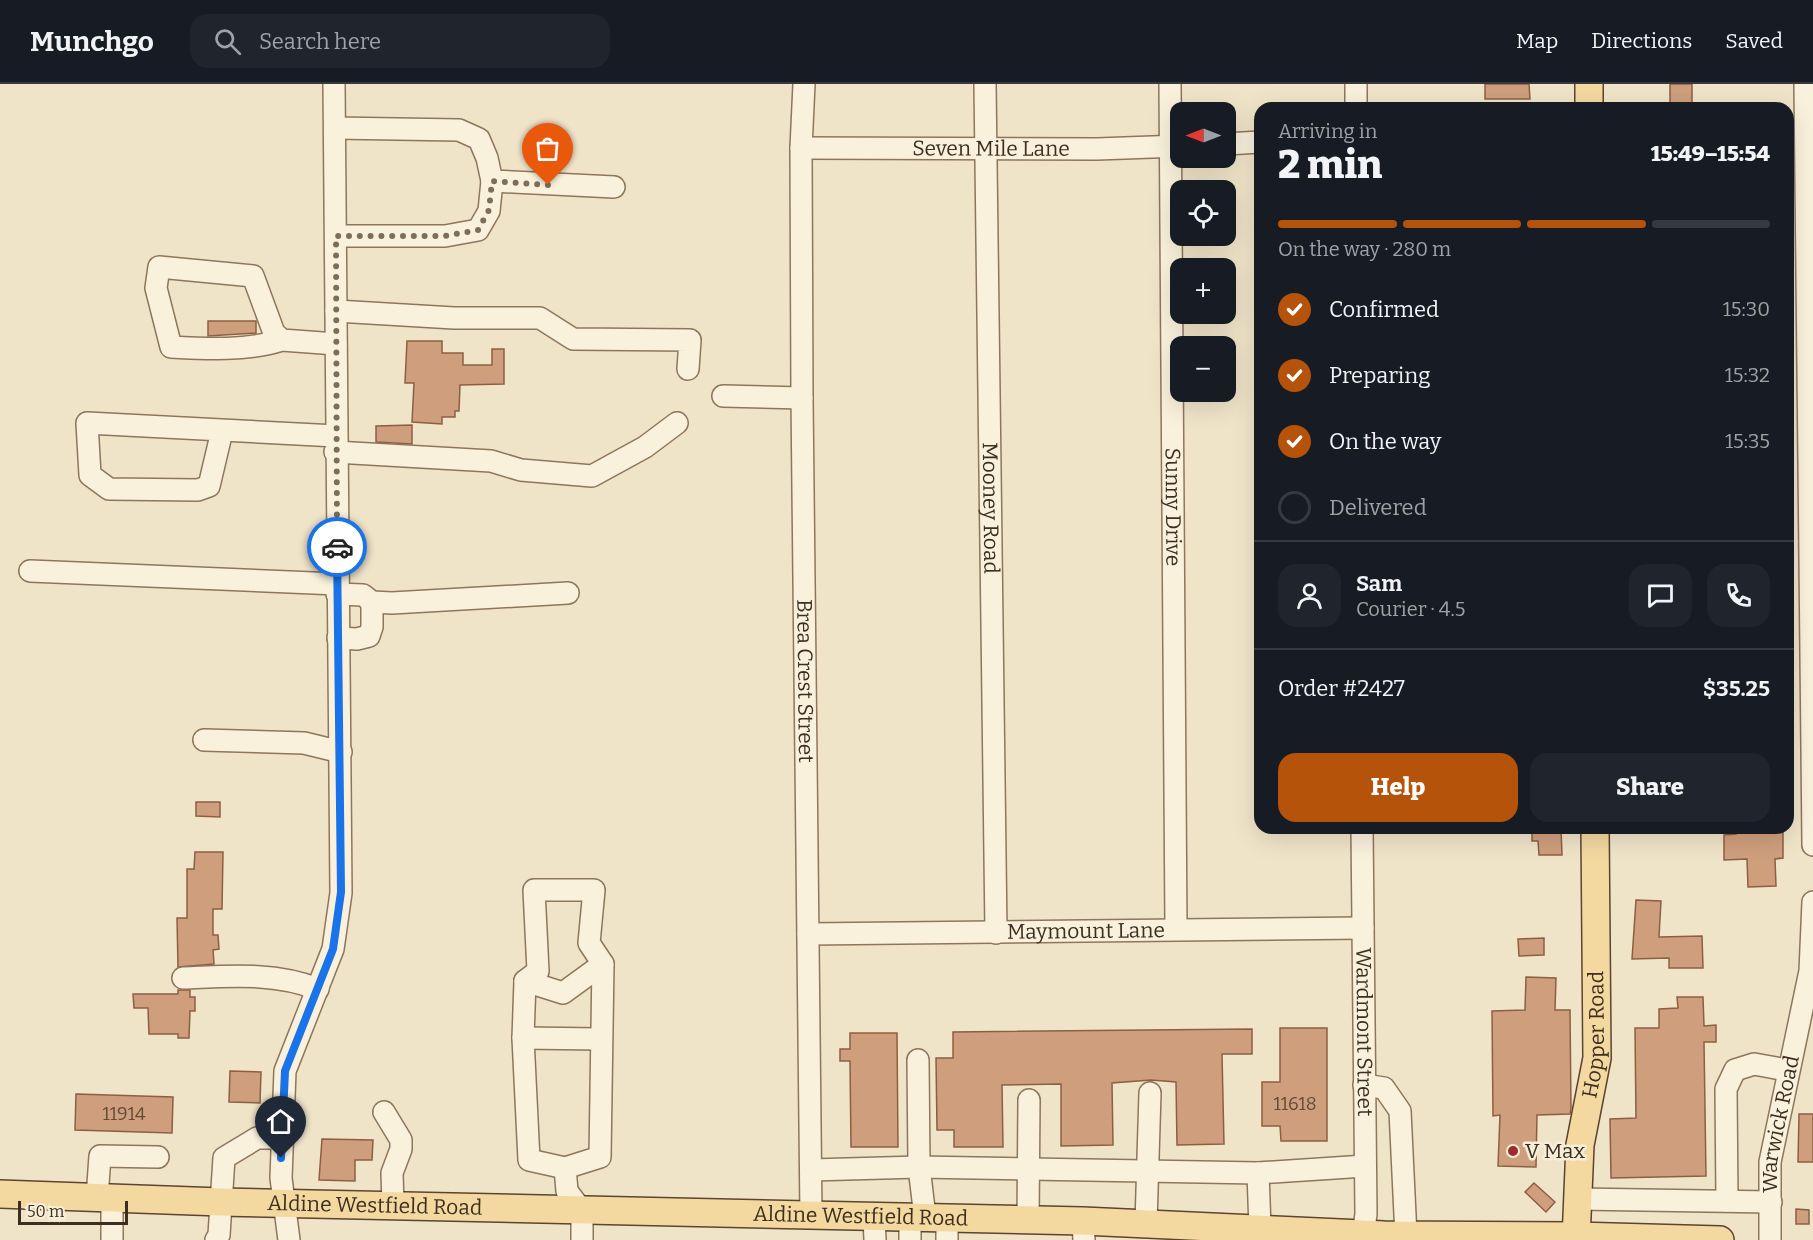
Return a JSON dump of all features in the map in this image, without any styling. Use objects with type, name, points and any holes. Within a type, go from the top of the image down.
[{"type":"main road","points":[[1589,84],[1590,102]]},
{"type":"main road","name":"Hopper Road","points":[[1576,1238],[1580,1145],[1597,1058],[1594,834]]},
{"type":"main road","name":"Aldine Westfield Road","points":[[0,1194],[221,1202],[811,1215],[874,1228],[1028,1221],[1083,1231],[1146,1223],[1193,1233],[1260,1228],[1366,1236],[1435,1238],[1720,1240]]},
{"type":"street","points":[[289,1240],[281,1178],[285,1071],[294,1043],[333,949],[341,892],[334,84]]},
{"type":"street","name":"Brea Crest Street","points":[[804,84],[801,148],[802,398],[811,1215]]},
{"type":"street","name":"Mooney Road","points":[[985,84],[996,933]]},
{"type":"street","name":"Sunny Drive","points":[[1170,84],[1172,102]]},
{"type":"street","points":[[1356,84],[1356,102]]},
{"type":"street","points":[[1805,84],[1813,845]]},
{"type":"street","points":[[335,128],[459,130],[479,139],[487,158],[492,181],[489,210],[478,230],[445,236],[336,236]]},
{"type":"street","points":[[1236,143],[1254,142]]},
{"type":"street","name":"Seven Mile Lane","points":[[801,148],[1097,149],[1170,146]]},
{"type":"street","name":"Sunny Drive","points":[[1176,168],[1176,929]]},
{"type":"street","points":[[492,181],[614,187]]},
{"type":"street","points":[[282,340],[274,333],[253,276],[159,267],[156,288],[171,347],[206,349],[264,346],[282,340],[336,344]]},
{"type":"street","points":[[336,311],[454,318],[540,318],[573,339],[690,340],[688,369]]},
{"type":"street","points":[[723,396],[802,398]]},
{"type":"street","points":[[222,431],[209,486],[198,490],[109,489],[90,475],[87,423],[222,431],[491,461],[521,470],[592,476],[645,447],[677,423]]},
{"type":"street","points":[[30,571],[337,589],[363,595],[372,602],[568,593]]},
{"type":"street","points":[[338,638],[362,639],[369,636],[372,602]]},
{"type":"street","points":[[204,740],[304,743],[341,752]]},
{"type":"street","name":"Wardmont Street","points":[[1362,834],[1366,1236]]},
{"type":"street","points":[[534,890],[594,890],[589,943],[603,964],[600,1040],[600,1157],[565,1168],[529,1160],[523,1038],[525,981],[538,971],[534,890]]},
{"type":"street","name":"Warwick Road","points":[[1770,1240],[1770,1161],[1787,1070],[1810,971],[1813,902]]},
{"type":"street","name":"Maymount Lane","points":[[808,934],[1363,928]]},
{"type":"street","points":[[525,981],[563,993],[603,964]]},
{"type":"street","points":[[183,978],[229,976],[292,979],[318,988]]},
{"type":"street","points":[[523,1038],[600,1040]]},
{"type":"street","points":[[918,1060],[919,1167],[928,1226]]},
{"type":"street","points":[[1727,1201],[1726,1089],[1735,1070],[1754,1064],[1787,1070]]},
{"type":"street","points":[[1364,1085],[1384,1088],[1400,1111],[1406,1236]]},
{"type":"street","points":[[1146,1223],[1150,1093]]},
{"type":"street","points":[[1028,1221],[1029,1100]]},
{"type":"street","points":[[384,1112],[401,1140],[401,1149],[392,1173],[393,1205]]},
{"type":"street","points":[[216,1240],[219,1235],[224,1158],[257,1138],[281,1138]]},
{"type":"street","points":[[112,1240],[100,1156],[158,1157]]},
{"type":"street","points":[[811,1170],[919,1167],[1258,1173],[1365,1166]]},
{"type":"street","points":[[565,1168],[567,1191],[582,1211],[582,1240]]},
{"type":"street","points":[[1258,1173],[1260,1228]]},
{"type":"street","points":[[1578,1199],[1771,1202]]},
{"type":"building","points":[[1485,84],[1529,84],[1530,99],[1485,99]]},
{"type":"building","points":[[1670,84],[1692,84],[1692,102],[1670,102]]},
{"type":"building","points":[[208,321],[256,321],[256,333],[208,336]]},
{"type":"building","points":[[407,341],[442,341],[442,353],[463,353],[463,365],[492,365],[492,349],[504,349],[504,384],[460,385],[459,411],[455,411],[455,417],[442,417],[442,424],[412,422],[414,383],[405,383]]},
{"type":"building","points":[[412,425],[412,444],[376,442],[376,426]]},
{"type":"building","points":[[196,802],[220,802],[220,817],[196,816]]},
{"type":"building","points":[[1532,834],[1561,834],[1562,855],[1539,855],[1538,841],[1532,841]]},
{"type":"building","points":[[1783,834],[1783,858],[1775,859],[1776,886],[1748,887],[1747,859],[1724,860],[1724,835]]},
{"type":"building","points":[[195,852],[223,852],[222,909],[213,909],[213,935],[218,935],[219,949],[213,950],[214,964],[178,967],[177,918],[187,918],[187,869],[194,869]]},
{"type":"building","points":[[1636,900],[1661,901],[1659,937],[1702,936],[1703,968],[1669,968],[1669,958],[1632,959]]},
{"type":"building","points":[[1544,938],[1544,955],[1519,956],[1518,939]]},
{"type":"building","points":[[1526,977],[1556,978],[1555,1010],[1570,1010],[1571,1108],[1570,1114],[1537,1115],[1536,1167],[1498,1166],[1500,1115],[1493,1116],[1492,1011],[1525,1010]]},
{"type":"building","points":[[178,990],[190,990],[190,997],[195,997],[195,1011],[190,1011],[189,1038],[178,1038],[178,1034],[149,1034],[148,1008],[134,1008],[133,994],[178,994]]},
{"type":"building","points":[[1677,997],[1703,997],[1704,1026],[1716,1025],[1716,1042],[1704,1042],[1706,1176],[1611,1178],[1610,1119],[1636,1118],[1635,1028],[1659,1028],[1659,1009],[1678,1008]]},
{"type":"building","points":[[1280,1028],[1327,1028],[1327,1141],[1281,1141],[1280,1126],[1262,1126],[1262,1082],[1280,1082]]},
{"type":"building","points":[[1252,1029],[1252,1054],[1222,1054],[1224,1144],[1177,1145],[1176,1082],[1151,1080],[1112,1083],[1113,1145],[1061,1146],[1061,1084],[1002,1085],[1003,1147],[954,1147],[954,1130],[937,1130],[936,1058],[953,1058],[953,1032]]},
{"type":"building","points":[[850,1033],[897,1033],[898,1147],[851,1147],[850,1061],[840,1061],[840,1049],[850,1049]]},
{"type":"building","points":[[230,1071],[261,1072],[260,1103],[229,1102]]},
{"type":"building","points":[[76,1094],[173,1097],[172,1133],[75,1130]]},
{"type":"building","points":[[1799,1114],[1813,1114],[1813,1162],[1798,1162]]},
{"type":"building","points":[[322,1139],[373,1140],[372,1160],[355,1160],[355,1181],[319,1180]]},
{"type":"building","points":[[1534,1183],[1555,1202],[1546,1212],[1525,1192]]},
{"type":"building","points":[[1796,1209],[1809,1210],[1809,1224],[1796,1224]]},
{"type":"way so far","points":[[337,547],[336,236],[445,236],[478,230],[489,210],[492,181],[548,185]]},
{"type":"place","name":"V Max","points":[[1513,1151]]},
{"type":"route","points":[[281,1158],[285,1071],[294,1043],[325,973],[333,949],[341,892],[337,547]]}]
